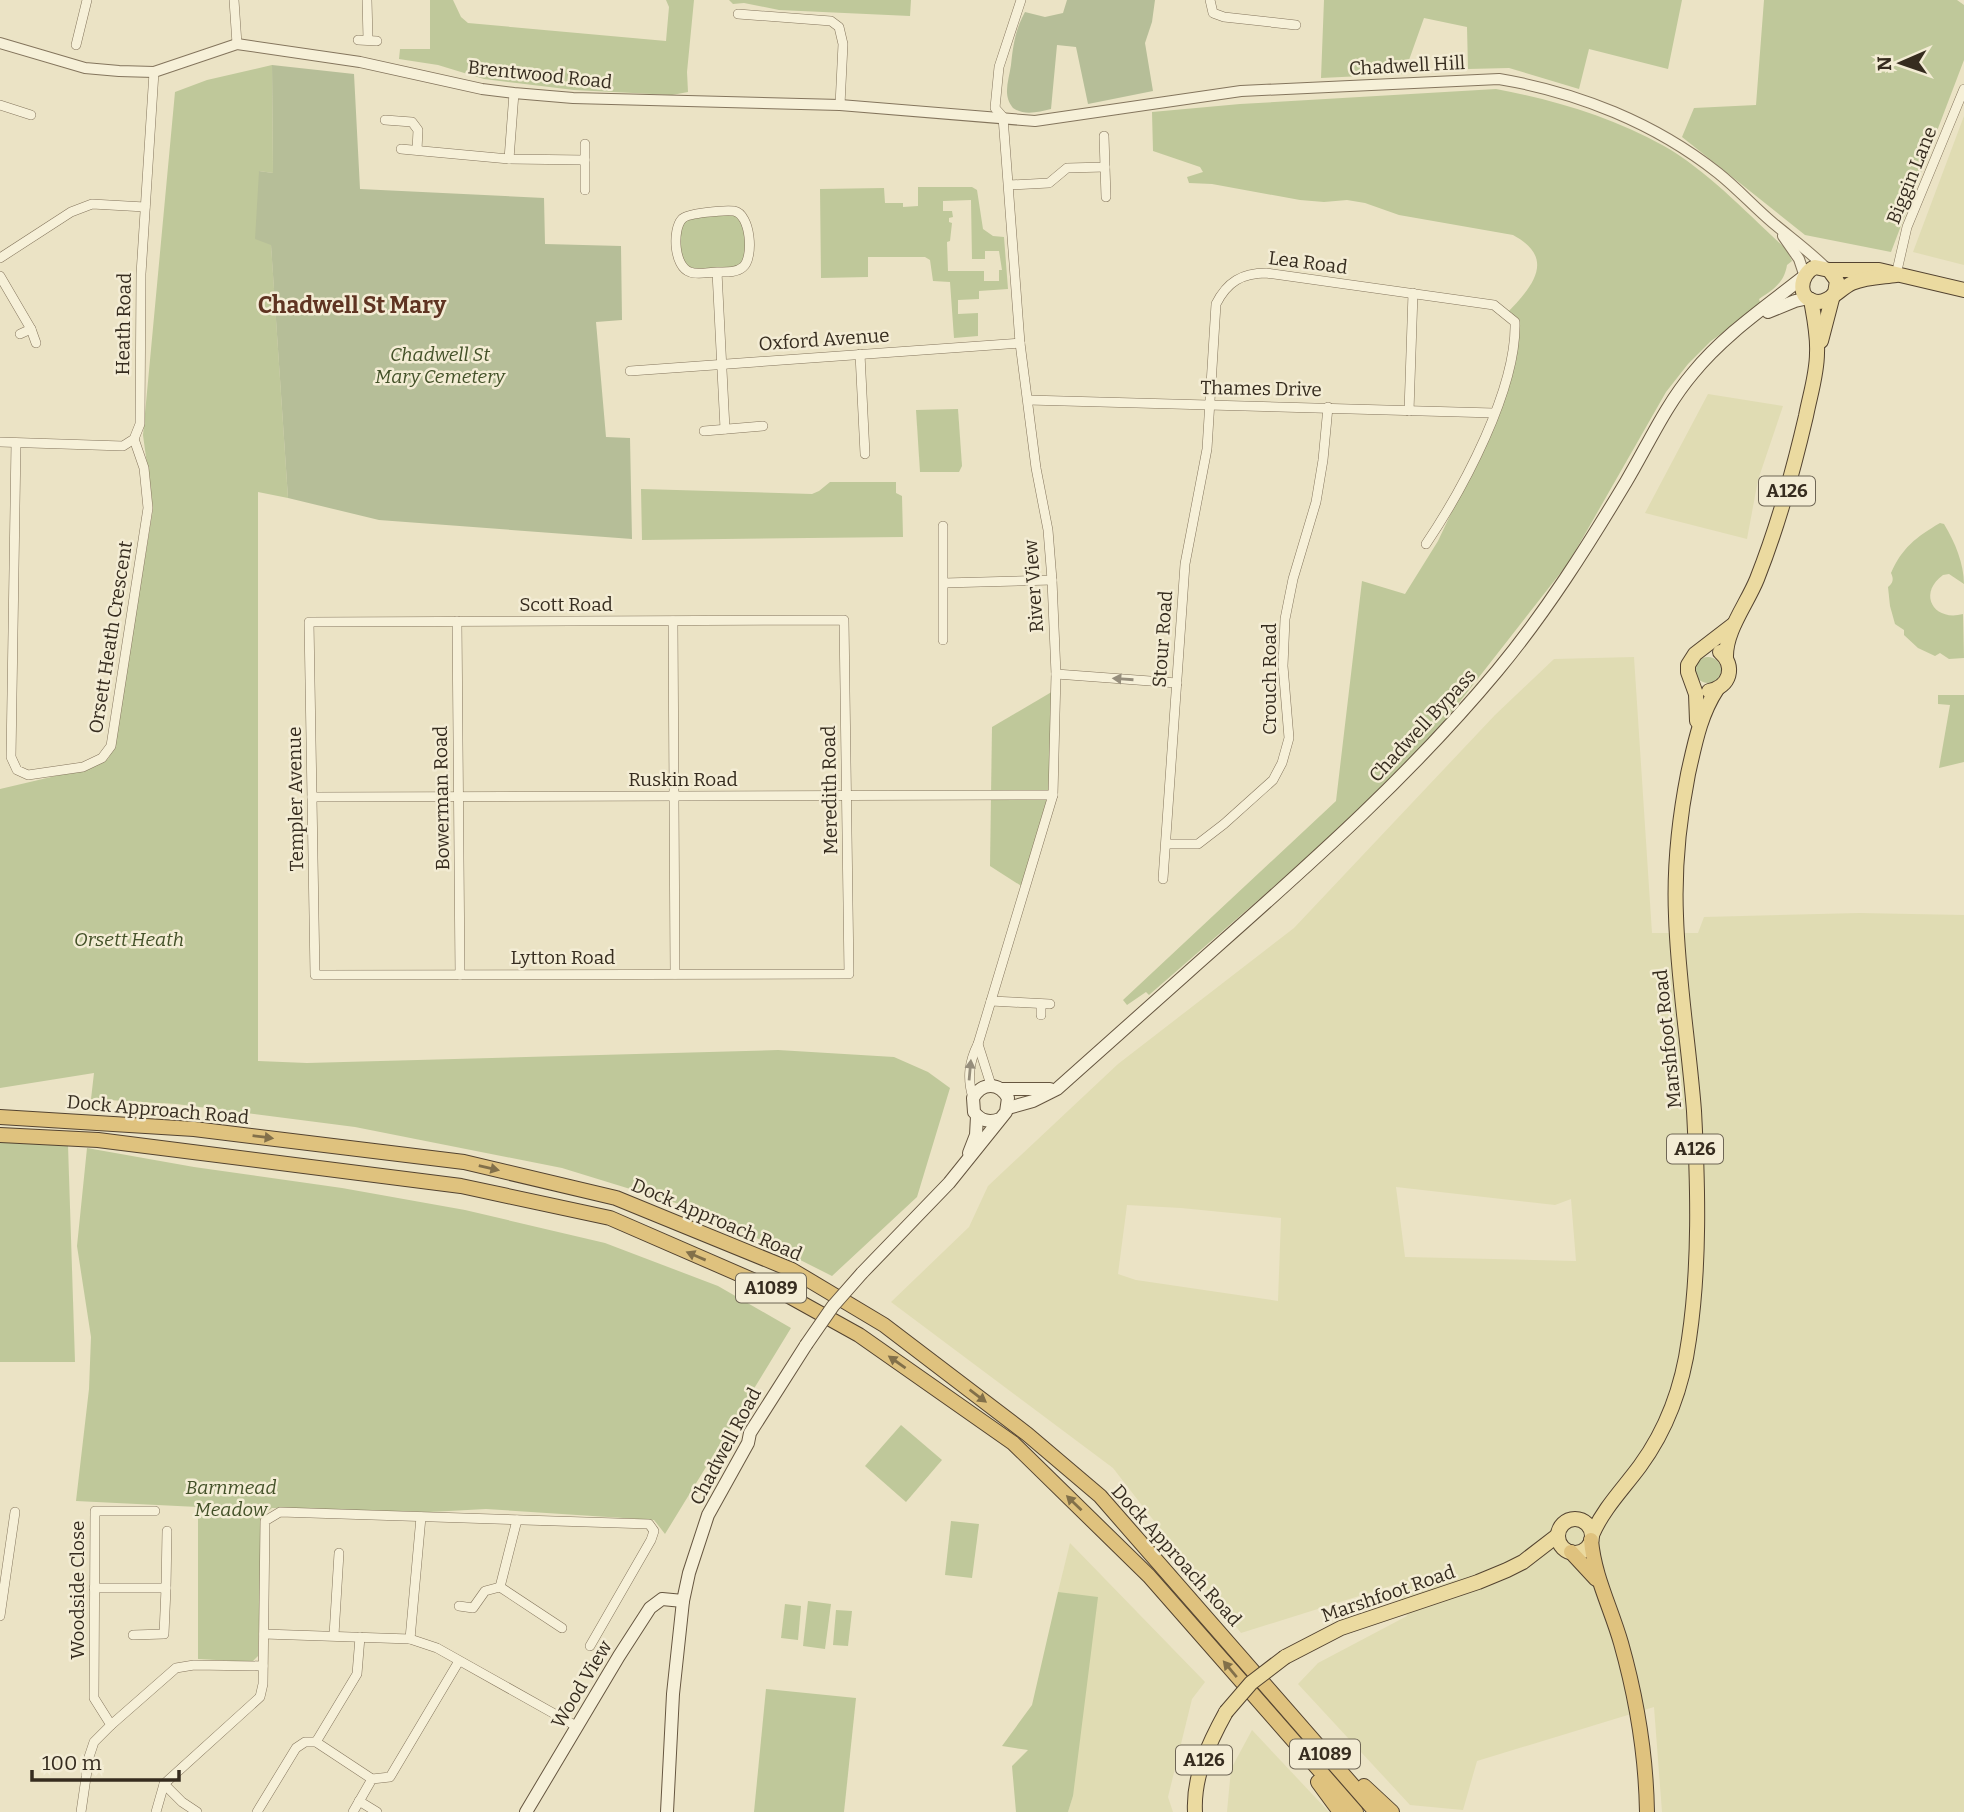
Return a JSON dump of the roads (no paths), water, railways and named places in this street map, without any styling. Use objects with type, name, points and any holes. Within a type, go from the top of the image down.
[{"type":"highway","name":"Dock Approach Road","points":[[0,1117],[194,1129],[464,1163],[616,1198],[792,1270],[884,1325],[1027,1434],[1100,1496],[1273,1697],[1377,1812]]},
{"type":"highway","name":"Dock Approach Road","points":[[0,1135],[112,1142],[461,1186],[610,1218],[787,1295],[859,1335],[1013,1443],[1149,1576],[1356,1812]]},
{"type":"highway","points":[[1592,1538],[1592,1555],[1615,1621],[1632,1686],[1647,1812]]},
{"type":"highway","points":[[1569,1552],[1590,1571],[1602,1589]]},
{"type":"highway","points":[[1273,1697],[1392,1812]]},
{"type":"highway","points":[[1278,1726],[1340,1812]]},
{"type":"main road","points":[[1896,275],[1864,279],[1823,302],[1810,299],[1802,288],[1803,276],[1815,267],[1879,270],[1964,290]]},
{"type":"main road","points":[[1827,269],[1837,281],[1834,294]]},
{"type":"main road","name":"Chadwell Bypass","points":[[1008,1108],[1033,1101],[1057,1089],[1300,874],[1368,811],[1444,733],[1500,668],[1575,566],[1674,398],[1713,349],[1803,276]]},
{"type":"main road","name":"Marshfoot Road","points":[[1817,352],[1834,294]]},
{"type":"main road","name":"Chadwell Bypass","points":[[1743,324],[1776,307],[1810,299]]},
{"type":"main road","name":"Marshfoot Road","points":[[1592,1538],[1597,1523],[1642,1464],[1671,1408],[1685,1367],[1693,1314],[1695,1151],[1675,891],[1681,816],[1697,732],[1704,711],[1717,689],[1729,677],[1727,644],[1757,580],[1795,464],[1814,380],[1817,352],[1810,299]]},
{"type":"main road","name":"Marshfoot Road","points":[[1697,732],[1697,704],[1688,665],[1695,654],[1735,623]]},
{"type":"main road","points":[[1695,654],[1710,649],[1721,652],[1726,658]]},
{"type":"main road","points":[[1693,683],[1704,690],[1717,689]]},
{"type":"main road","points":[[997,1087],[1008,1098],[1008,1108],[1000,1119],[988,1122],[977,1116],[972,1108],[973,1098],[980,1088],[997,1087],[1057,1089]]},
{"type":"main road","name":"Chadwell Road","points":[[966,1164],[976,1135],[977,1116]]},
{"type":"main road","name":"Chadwell Road","points":[[667,1812],[673,1694],[683,1601],[708,1515],[748,1443],[750,1433],[833,1306],[966,1164],[1000,1119]]},
{"type":"main road","name":"Marshfoot Road","points":[[1575,1518],[1590,1513],[1618,1493]]},
{"type":"main road","points":[[1575,1518],[1588,1524],[1592,1538],[1582,1551],[1569,1552],[1560,1544],[1558,1535],[1562,1524],[1575,1518]]},
{"type":"main road","name":"Marshfoot Road","points":[[1523,1562],[1558,1535]]},
{"type":"main road","name":"Marshfoot Road","points":[[1195,1812],[1196,1787],[1206,1753],[1226,1712],[1251,1683],[1285,1657],[1341,1628],[1478,1582],[1523,1562],[1569,1552]]},
{"type":"main road","name":"Wood View","points":[[526,1812],[650,1608],[662,1599],[683,1601]]},
{"type":"street","points":[[76,45],[87,0]]},
{"type":"street","points":[[234,0],[237,44]]},
{"type":"street","points":[[367,0],[368,40]]},
{"type":"street","name":"River View","points":[[973,1098],[969,1085],[971,1058],[978,1044],[1053,795],[1056,674],[1048,530],[1020,343],[1003,117],[995,108],[999,67],[1021,0]]},
{"type":"street","points":[[1210,0],[1213,13],[1224,17],[1296,25]]},
{"type":"street","points":[[738,14],[831,21],[839,27],[843,44],[839,105]]},
{"type":"street","name":"Brentwood Road","points":[[0,43],[85,68],[154,72],[237,44],[360,62],[482,89],[514,93],[573,98],[839,105],[1003,117]]},
{"type":"street","name":"Heath Road","points":[[134,439],[140,424],[141,274],[154,72]]},
{"type":"street","name":"Chadwell Hill","points":[[1003,117],[1035,121],[1241,92],[1499,79],[1535,85],[1607,110],[1651,130],[1693,155],[1719,173],[1827,269]]},
{"type":"street","name":"Biggin Lane","points":[[1896,275],[1907,227],[1964,89]]},
{"type":"street","points":[[509,159],[514,93]]},
{"type":"street","points":[[0,105],[31,115]]},
{"type":"street","points":[[386,120],[412,122],[418,130],[417,150]]},
{"type":"street","points":[[1104,136],[1106,197]]},
{"type":"street","points":[[585,144],[585,190]]},
{"type":"street","points":[[401,149],[509,159],[585,160]]},
{"type":"street","points":[[1009,185],[1049,183],[1067,168],[1105,166]]},
{"type":"street","points":[[0,258],[71,212],[92,204],[145,207]]},
{"type":"street","points":[[734,211],[742,215],[747,222],[750,256],[745,266],[736,272],[717,272],[691,273],[682,267],[678,259],[677,230],[681,220],[688,214],[734,211]]},
{"type":"street","name":"Chadwell Hill","points":[[1773,223],[1800,259],[1803,276]]},
{"type":"street","points":[[717,272],[725,429]]},
{"type":"street","name":"Lea Road","points":[[1211,404],[1216,304],[1223,290],[1239,277],[1266,272],[1494,305],[1515,322],[1515,339],[1494,413]]},
{"type":"street","points":[[0,276],[31,329],[36,343]]},
{"type":"street","points":[[1409,411],[1413,293]]},
{"type":"street","points":[[20,334],[31,329]]},
{"type":"street","name":"Oxford Avenue","points":[[630,371],[1020,343]]},
{"type":"street","points":[[860,354],[865,454]]},
{"type":"street","name":"Thames Drive","points":[[1028,400],[1494,413]]},
{"type":"street","name":"Stour Road","points":[[1163,879],[1185,564],[1207,449],[1211,404]]},
{"type":"street","name":"Crouch Road","points":[[1167,844],[1198,844],[1273,779],[1282,763],[1289,738],[1283,666],[1285,619],[1293,579],[1316,502],[1328,407]]},
{"type":"street","points":[[1426,544],[1442,521],[1483,444],[1494,413]]},
{"type":"street","points":[[704,431],[763,426]]},
{"type":"street","points":[[0,442],[122,446],[134,439]]},
{"type":"street","name":"Orsett Heath Crescent","points":[[16,443],[11,757],[17,770],[28,775],[83,767],[102,758],[111,746],[148,508],[144,468],[134,439]]},
{"type":"street","points":[[943,526],[943,640]]},
{"type":"street","points":[[944,583],[1052,580]]},
{"type":"street","name":"Scott Road","points":[[309,622],[844,620],[844,635]]},
{"type":"street","name":"Bowerman Road","points":[[457,621],[460,975]]},
{"type":"street","points":[[673,621],[675,974]]},
{"type":"street","name":"Templer Avenue","points":[[309,622],[315,975]]},
{"type":"street","name":"Meredith Road","points":[[811,974],[849,974],[844,635]]},
{"type":"street","points":[[1056,674],[1177,683]]},
{"type":"street","name":"Ruskin Road","points":[[312,797],[1053,795]]},
{"type":"street","name":"Lytton Road","points":[[315,975],[811,974]]},
{"type":"street","points":[[991,1001],[1046,1004],[1041,1015]]},
{"type":"street","points":[[978,1044],[984,1068],[997,1087]]},
{"type":"street","name":"Woodside Close","points":[[111,1726],[94,1698],[94,1511],[155,1511]]},
{"type":"street","points":[[0,1616],[3,1575],[15,1512]]},
{"type":"street","points":[[156,1812],[164,1784],[260,1697],[263,1684],[265,1521],[280,1512],[649,1524],[654,1531],[651,1540],[590,1646]]},
{"type":"street","points":[[410,1639],[421,1517]]},
{"type":"street","points":[[500,1587],[517,1520]]},
{"type":"street","points":[[134,1635],[164,1634],[167,1531]]},
{"type":"street","points":[[334,1635],[339,1553]]},
{"type":"street","points":[[459,1606],[473,1608],[485,1591],[500,1587],[562,1628]]},
{"type":"street","points":[[94,1588],[166,1588]]},
{"type":"street","points":[[264,1634],[410,1639],[437,1648],[576,1726]]},
{"type":"street","points":[[316,1742],[356,1674],[360,1637]]},
{"type":"street","points":[[257,1812],[296,1748],[305,1742],[316,1742],[372,1779],[390,1777],[459,1661]]},
{"type":"street","points":[[81,1812],[94,1742],[176,1668],[194,1665],[263,1666]]},
{"type":"street","points":[[352,1812],[372,1779]]},
{"type":"street","points":[[164,1784],[197,1812]]},
{"type":"street","points":[[359,1801],[377,1812]]},
{"type":"district","name":"Chadwell St Mary","points":[[352,305]]},
{"type":"park label","name":"Chadwell St Mary Cemetery","points":[[440,365]]},
{"type":"park label","name":"Orsett Heath","points":[[129,939]]},
{"type":"park label","name":"Barnmead Meadow","points":[[231,1498]]}]
